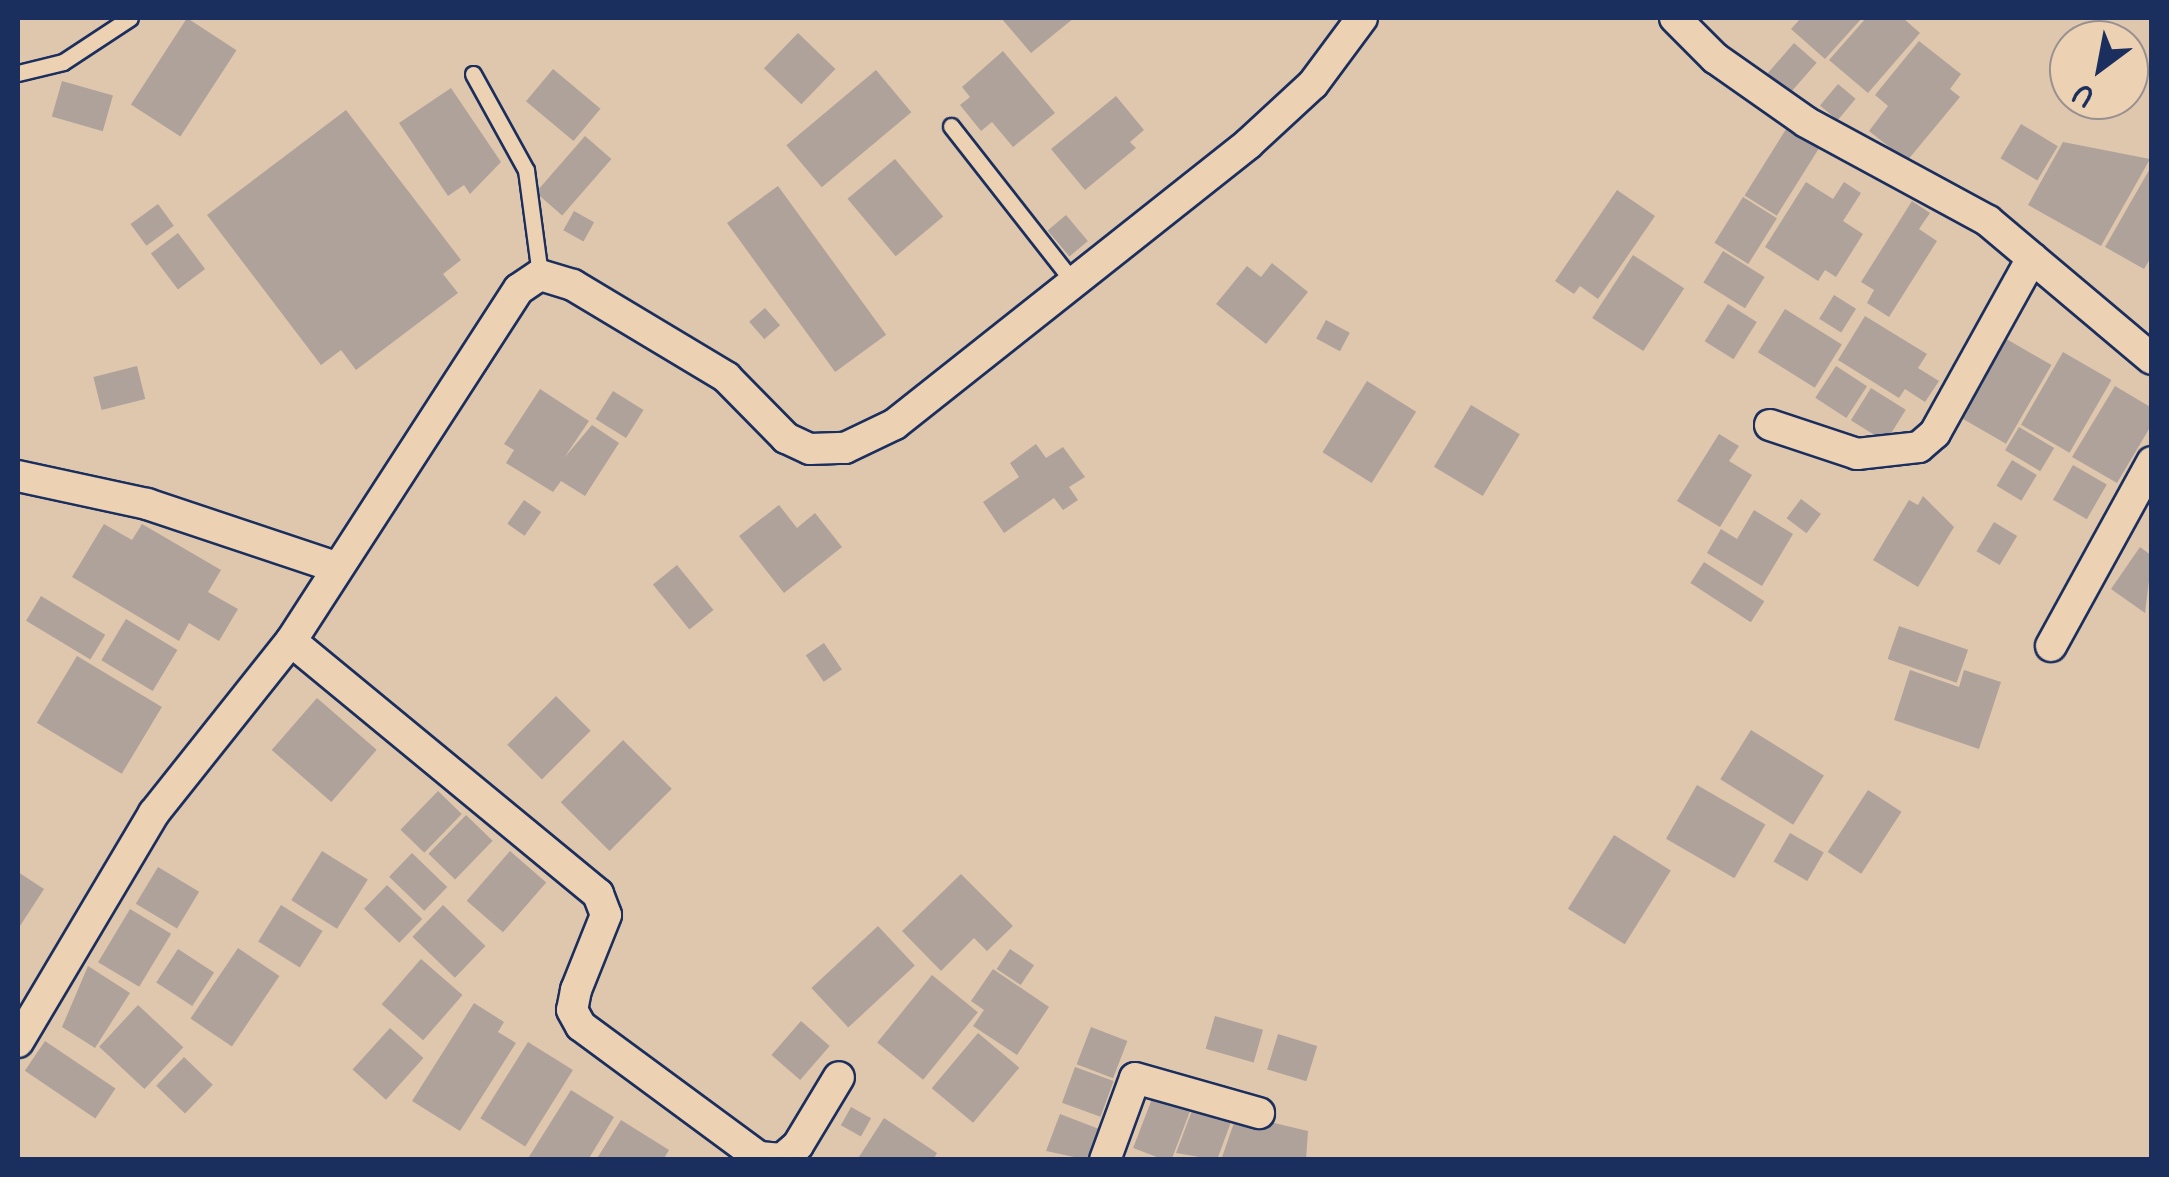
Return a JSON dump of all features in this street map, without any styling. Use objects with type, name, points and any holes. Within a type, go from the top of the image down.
[{"type":"street","points":[[18,1042],[154,813],[292,641],[335,567],[495,321],[540,276],[574,286],[726,377],[786,438],[810,448],[845,448],[895,424],[1075,284],[1313,84],[1362,18]]},
{"type":"street","points":[[1675,18],[1716,58],[1806,122],[1988,220],[2152,359]]},
{"type":"street","points":[[1770,425],[1857,454],[1920,447],[1935,433],[2032,258]]},
{"type":"street","points":[[2051,646],[2152,462]]},
{"type":"street","points":[[18,476],[147,504],[335,567]]},
{"type":"street","points":[[292,641],[598,894],[606,915],[572,1010],[581,1026],[759,1157],[782,1159],[839,1078]]},
{"type":"street","points":[[1104,1160],[1134,1078],[1259,1112]]},
{"type":"lane","points":[[18,72],[63,62],[130,18]]},
{"type":"lane","points":[[474,74],[526,170],[540,276]]},
{"type":"lane","points":[[951,126],[1075,284]]},
{"type":"building","points":[[187,18],[236,50],[180,137],[131,104]]},
{"type":"building","points":[[1001,18],[1074,18],[1031,53]]},
{"type":"building","points":[[1801,18],[1862,18],[1825,59],[1791,29]]},
{"type":"building","points":[[1866,18],[1903,18],[1920,33],[1868,93],[1829,60]]},
{"type":"building","points":[[798,33],[835,69],[801,104],[764,68]]},
{"type":"building","points":[[1919,41],[1961,74],[1950,89],[1960,97],[1907,161],[1869,131],[1888,106],[1875,95]]},
{"type":"building","points":[[1794,43],[1817,63],[1790,93],[1768,73]]},
{"type":"building","points":[[1003,51],[1055,113],[1013,147],[992,122],[981,131],[960,105],[970,97],[962,87]]},
{"type":"building","points":[[553,69],[600,109],[573,141],[526,101]]},
{"type":"building","points":[[876,70],[911,112],[822,187],[786,145]]},
{"type":"building","points":[[62,81],[113,96],[103,131],[52,117]]},
{"type":"building","points":[[1838,84],[1856,99],[1838,120],[1820,105]]},
{"type":"building","points":[[451,88],[501,162],[470,194],[464,185],[448,196],[399,123]]},
{"type":"building","points":[[1116,96],[1144,130],[1130,142],[1136,148],[1085,190],[1051,149]]},
{"type":"building","points":[[346,110],[461,260],[443,274],[458,293],[356,370],[341,350],[321,365],[207,215]]},
{"type":"building","points":[[2021,124],[2058,146],[2037,180],[2000,158]]},
{"type":"building","points":[[1788,126],[1820,146],[1777,216],[1745,196]]},
{"type":"building","points":[[585,136],[611,159],[562,216],[536,193]]},
{"type":"building","points":[[2063,142],[2150,159],[2101,246],[2028,205]]},
{"type":"building","points":[[895,159],[943,216],[896,256],[848,199]]},
{"type":"building","points":[[2152,165],[2152,256],[2144,269],[2105,247]]},
{"type":"building","points":[[1806,182],[1833,199],[1844,182],[1861,193],[1843,221],[1863,234],[1836,277],[1825,270],[1818,281],[1765,247]]},
{"type":"building","points":[[778,186],[886,335],[835,372],[727,223]]},
{"type":"building","points":[[1617,190],[1655,216],[1598,299],[1580,286],[1574,294],[1555,281]]},
{"type":"building","points":[[1743,197],[1777,218],[1748,264],[1714,243]]},
{"type":"building","points":[[1912,201],[1930,213],[1919,229],[1937,241],[1889,317],[1867,303],[1874,290],[1861,282]]},
{"type":"building","points":[[158,204],[174,226],[146,246],[130,224]]},
{"type":"building","points":[[574,211],[594,222],[583,241],[563,230]]},
{"type":"building","points":[[1066,215],[1088,241],[1069,256],[1048,230]]},
{"type":"building","points":[[178,233],[205,269],[178,289],[151,253]]},
{"type":"building","points":[[1723,251],[1765,277],[1745,308],[1703,282]]},
{"type":"building","points":[[1633,255],[1684,288],[1643,351],[1592,318]]},
{"type":"building","points":[[1272,263],[1308,292],[1266,344],[1216,304],[1247,266],[1261,277]]},
{"type":"building","points":[[1834,295],[1856,309],[1841,333],[1819,319]]},
{"type":"building","points":[[1728,304],[1757,322],[1734,359],[1705,341]]},
{"type":"building","points":[[765,308],[780,325],[764,339],[749,322]]},
{"type":"building","points":[[1785,309],[1842,345],[1815,388],[1758,352]]},
{"type":"building","points":[[1865,316],[1927,354],[1918,368],[1939,381],[1925,402],[1905,389],[1899,398],[1838,360]]},
{"type":"building","points":[[1326,320],[1350,333],[1340,351],[1316,339]]},
{"type":"building","points":[[2003,337],[2051,365],[2006,444],[1958,416]]},
{"type":"building","points":[[2063,352],[2111,380],[2069,453],[2021,425]]},
{"type":"building","points":[[137,366],[145,399],[102,410],[93,377]]},
{"type":"building","points":[[1836,366],[1867,386],[1846,418],[1815,398]]},
{"type":"building","points":[[1367,381],[1416,412],[1372,483],[1322,452]]},
{"type":"building","points":[[2115,386],[2152,408],[2152,424],[2117,483],[2072,457]]},
{"type":"building","points":[[1871,388],[1906,410],[1886,442],[1851,420]]},
{"type":"building","points":[[540,389],[589,421],[564,458],[592,425],[619,443],[585,496],[561,481],[553,492],[506,463],[514,450],[504,444]]},
{"type":"building","points":[[613,391],[644,410],[626,438],[596,419]]},
{"type":"building","points":[[1471,405],[1520,434],[1483,496],[1434,467]]},
{"type":"building","points":[[2019,427],[2054,448],[2040,471],[2005,450]]},
{"type":"building","points":[[1719,434],[1739,446],[1729,461],[1752,475],[1720,527],[1677,501]]},
{"type":"building","points":[[1036,444],[1046,458],[1063,447],[1085,477],[1069,487],[1078,500],[1063,510],[1054,498],[1004,533],[983,502],[1019,477],[1010,463]]},
{"type":"building","points":[[2012,460],[2037,475],[2021,501],[1997,486]]},
{"type":"building","points":[[2073,465],[2107,484],[2087,519],[2053,500]]},
{"type":"building","points":[[1923,496],[1954,527],[1918,587],[1873,560],[1909,500],[1918,505]]},
{"type":"building","points":[[1801,499],[1821,514],[1807,533],[1787,518]]},
{"type":"building","points":[[524,500],[541,512],[525,536],[507,524]]},
{"type":"building","points":[[779,505],[797,528],[815,513],[842,547],[784,593],[739,536]]},
{"type":"building","points":[[1754,510],[1793,534],[1762,586],[1707,553],[1721,529],[1737,539]]},
{"type":"building","points":[[1994,522],[2017,536],[2000,565],[1976,551]]},
{"type":"building","points":[[104,524],[132,540],[142,524],[221,570],[208,592],[238,609],[219,641],[189,623],[179,641],[72,577]]},
{"type":"building","points":[[2140,547],[2152,556],[2145,613],[2111,589]]},
{"type":"building","points":[[1704,562],[1764,601],[1751,622],[1690,583]]},
{"type":"building","points":[[677,565],[714,610],[689,630],[653,585]]},
{"type":"building","points":[[41,596],[105,635],[90,659],[26,621]]},
{"type":"building","points":[[126,619],[177,650],[153,691],[101,660]]},
{"type":"building","points":[[1899,626],[1968,650],[1957,683],[1888,659]]},
{"type":"building","points":[[824,643],[842,670],[824,682],[806,655]]},
{"type":"building","points":[[77,656],[162,707],[122,774],[37,723]]},
{"type":"building","points":[[1910,670],[1959,687],[1964,670],[2001,682],[1979,749],[1894,720]]},
{"type":"building","points":[[556,696],[591,731],[542,779],[507,745]]},
{"type":"building","points":[[317,698],[377,750],[331,802],[272,750]]},
{"type":"building","points":[[1751,730],[1824,776],[1793,825],[1720,779]]},
{"type":"building","points":[[623,740],[672,789],[610,851],[561,802]]},
{"type":"building","points":[[1697,785],[1765,824],[1734,878],[1666,839]]},
{"type":"building","points":[[1868,790],[1902,812],[1861,874],[1828,852]]},
{"type":"building","points":[[438,791],[462,814],[424,853],[400,830]]},
{"type":"building","points":[[466,815],[493,841],[455,880],[428,854]]},
{"type":"building","points":[[1790,833],[1824,852],[1807,881],[1774,862]]},
{"type":"building","points":[[1614,835],[1671,871],[1625,944],[1568,909]]},
{"type":"building","points":[[322,851],[368,880],[337,929],[291,900]]},
{"type":"building","points":[[510,851],[546,882],[503,932],[467,901]]},
{"type":"building","points":[[412,853],[447,887],[424,911],[389,877]]},
{"type":"building","points":[[158,867],[199,892],[177,929],[136,904]]},
{"type":"building","points":[[18,872],[44,889],[18,929]]},
{"type":"building","points":[[961,874],[1013,926],[987,951],[974,938],[941,971],[902,931]]},
{"type":"building","points":[[387,885],[422,919],[399,943],[364,909]]},
{"type":"building","points":[[281,905],[323,931],[300,967],[258,941]]},
{"type":"building","points":[[443,905],[485,946],[455,978],[412,937]]},
{"type":"building","points":[[130,909],[171,934],[139,987],[98,962]]},
{"type":"building","points":[[878,926],[915,965],[848,1028],[811,988]]},
{"type":"building","points":[[238,948],[279,976],[232,1046],[190,1018]]},
{"type":"building","points":[[178,949],[214,972],[192,1006],[156,983]]},
{"type":"building","points":[[1010,949],[1034,965],[1021,985],[997,969]]},
{"type":"building","points":[[421,959],[463,995],[423,1040],[382,1004]]},
{"type":"building","points":[[88,966],[130,993],[95,1048],[62,1027]]},
{"type":"building","points":[[993,969],[1049,1007],[1017,1055],[973,1026],[984,1010],[971,1001]]},
{"type":"building","points":[[932,975],[978,1012],[923,1080],[877,1043]]},
{"type":"building","points":[[474,1003],[504,1022],[498,1032],[516,1043],[460,1131],[412,1101]]},
{"type":"building","points":[[138,1005],[183,1047],[144,1089],[99,1047]]},
{"type":"building","points":[[1215,1016],[1263,1030],[1254,1062],[1206,1049]]},
{"type":"building","points":[[801,1021],[830,1046],[800,1080],[771,1055]]},
{"type":"building","points":[[1091,1027],[1127,1041],[1113,1078],[1077,1064]]},
{"type":"building","points":[[390,1028],[423,1058],[386,1100],[353,1070]]},
{"type":"building","points":[[978,1033],[1019,1068],[973,1123],[932,1088]]},
{"type":"building","points":[[1278,1034],[1317,1046],[1306,1081],[1267,1069]]},
{"type":"building","points":[[45,1041],[115,1089],[95,1118],[25,1071]]},
{"type":"building","points":[[528,1042],[573,1070],[525,1146],[480,1118]]},
{"type":"building","points":[[184,1057],[213,1085],[185,1114],[156,1086]]},
{"type":"building","points":[[1075,1067],[1114,1081],[1101,1117],[1062,1103]]},
{"type":"building","points":[[571,1090],[614,1117],[588,1160],[527,1160]]},
{"type":"building","points":[[1155,1091],[1192,1105],[1171,1160],[1133,1148]]},
{"type":"building","points":[[851,1107],[871,1118],[861,1137],[841,1125]]},
{"type":"building","points":[[1193,1108],[1231,1122],[1217,1160],[1176,1153]]},
{"type":"building","points":[[1060,1114],[1099,1129],[1088,1160],[1046,1151]]},
{"type":"building","points":[[1237,1114],[1308,1131],[1306,1160],[1221,1160]]},
{"type":"building","points":[[884,1118],[937,1153],[933,1160],[857,1160]]},
{"type":"building","points":[[621,1120],[669,1150],[663,1160],[596,1160]]}]
